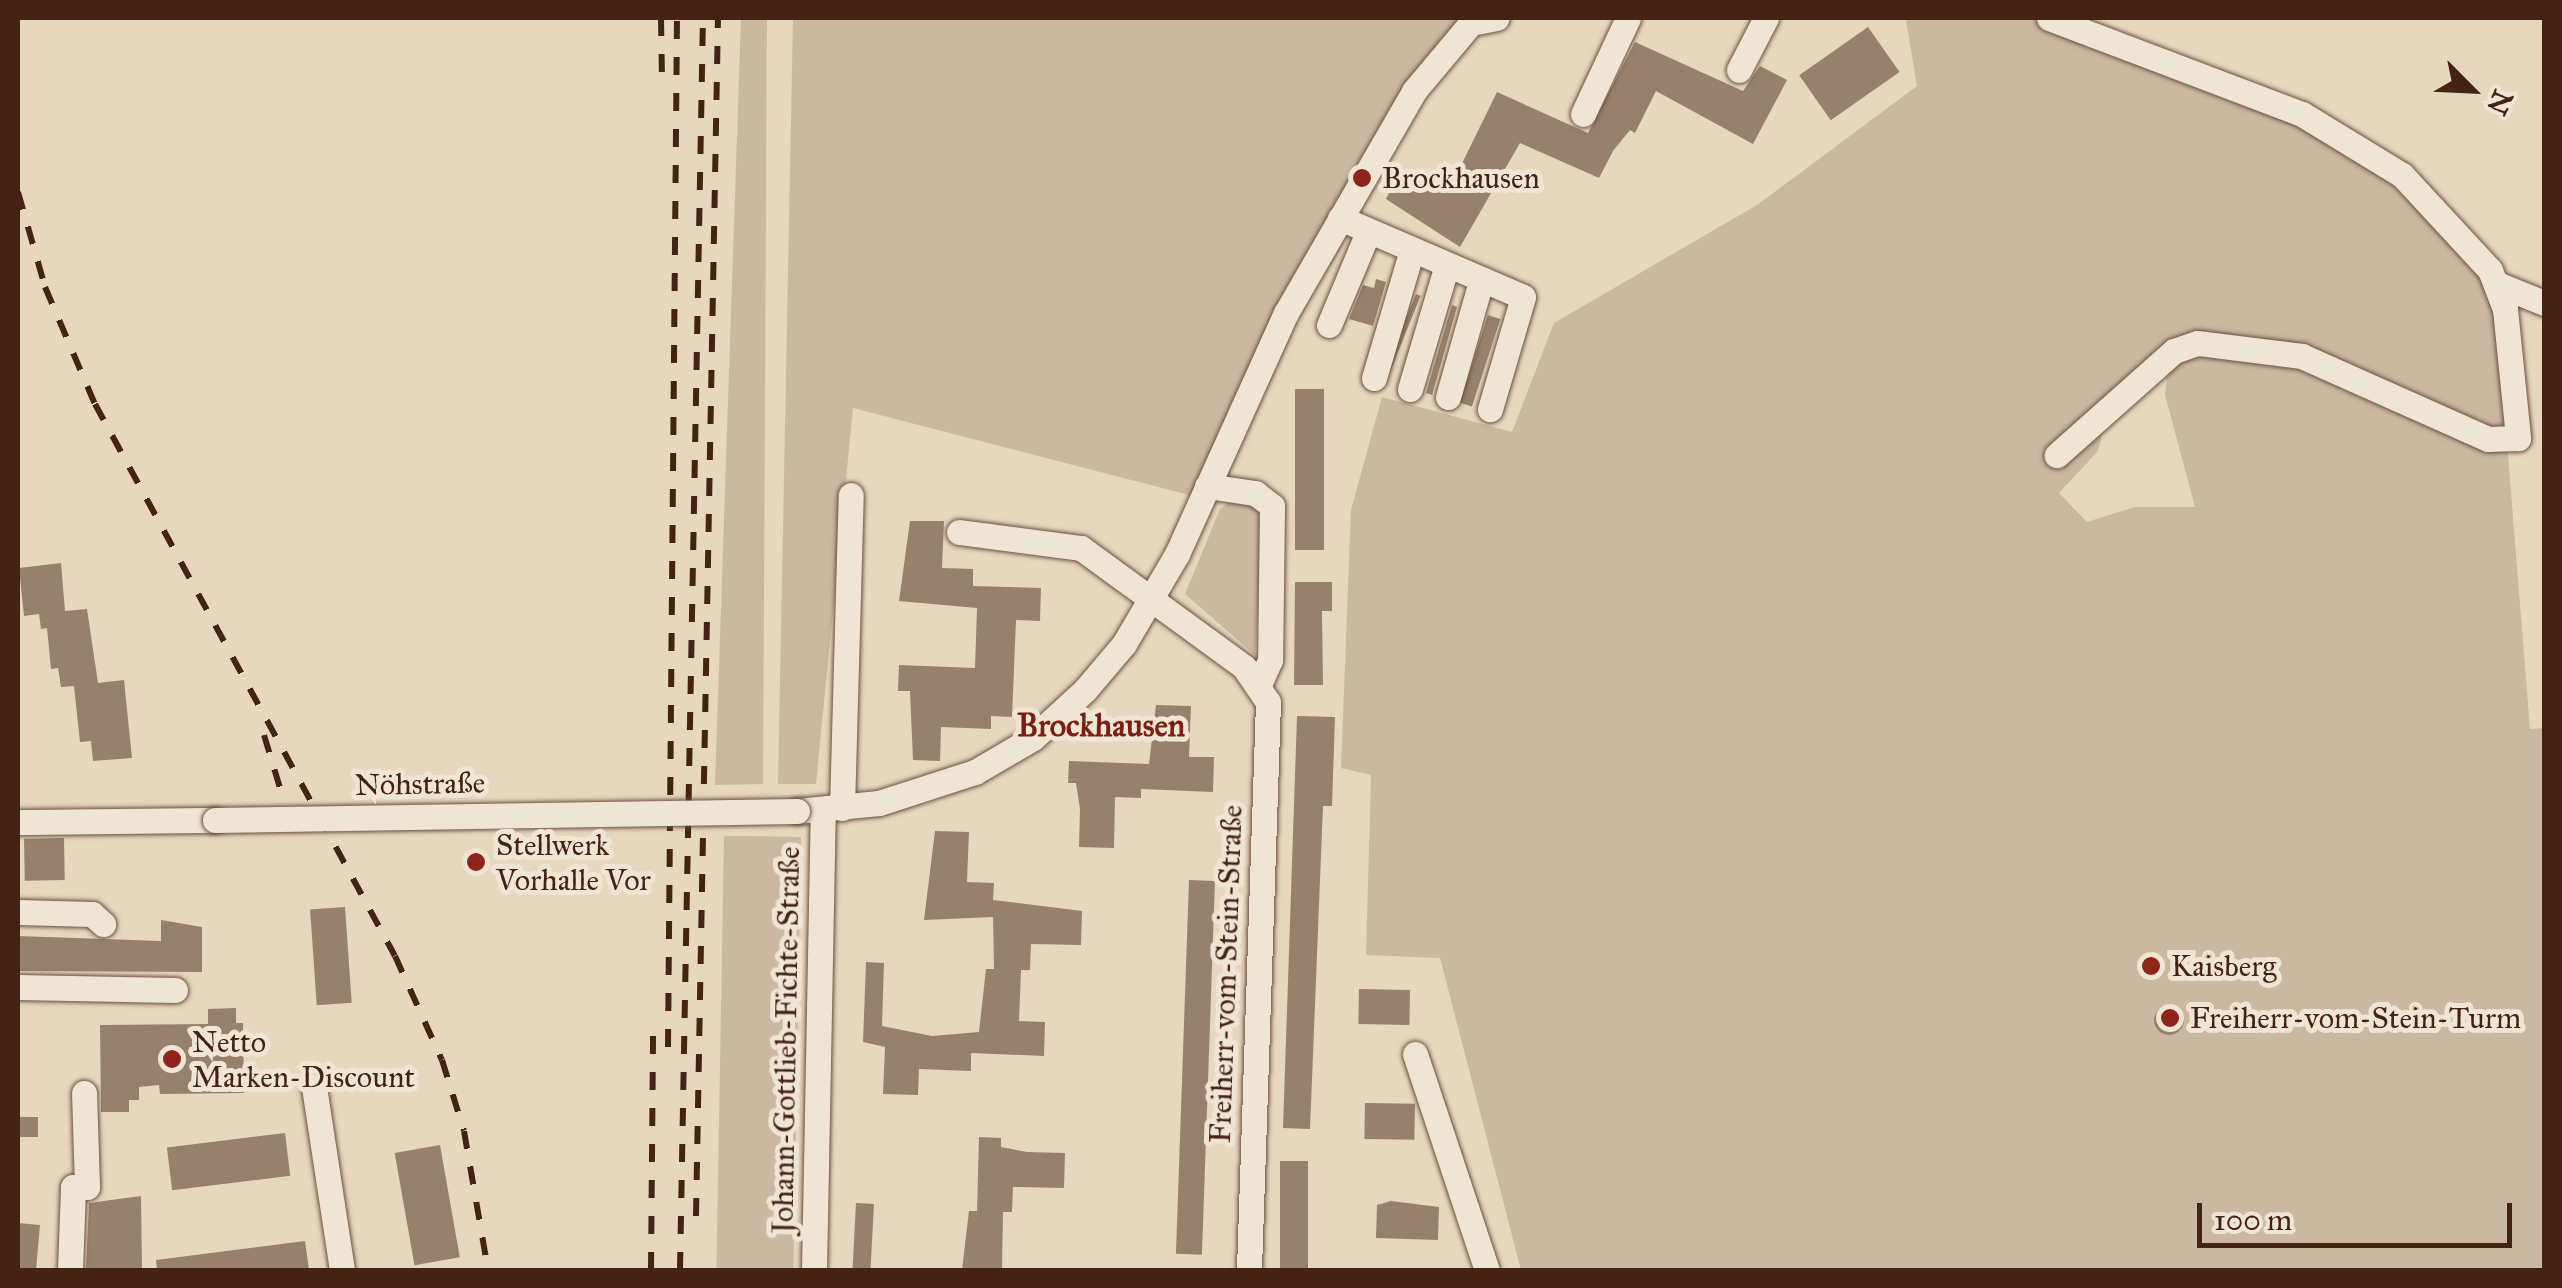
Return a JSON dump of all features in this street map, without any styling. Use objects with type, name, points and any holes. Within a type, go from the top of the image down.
[{"type":"street","points":[[1583,114],[1628,18]]},
{"type":"street","points":[[1739,70],[1766,18]]},
{"type":"street","points":[[2049,18],[2241,87],[2360,147],[2436,206],[2495,284],[2505,308],[2518,438],[2488,439],[2302,356],[2197,343],[2174,350],[2057,454]]},
{"type":"street","points":[[821,810],[975,772],[1033,738],[1086,690],[1154,595],[1271,343],[1414,90],[1479,19]]},
{"type":"street","points":[[1340,218],[1446,268],[1523,297],[1490,409]]},
{"type":"street","points":[[1329,325],[1368,232]]},
{"type":"street","points":[[1374,378],[1412,250]]},
{"type":"street","points":[[1410,389],[1446,268]]},
{"type":"street","points":[[1448,398],[1482,281]]},
{"type":"street","points":[[2495,284],[2544,303]]},
{"type":"street","name":"Freiherr-vom-Stein-Straße","points":[[1206,486],[1254,493],[1272,506],[1270,660],[1260,682],[1268,702],[1249,1270]]},
{"type":"street","name":"Johann-Gottlieb-Fichte-Straße","points":[[814,1270],[821,810],[851,495]]},
{"type":"street","points":[[959,532],[1081,548],[1154,595],[1260,682]]},
{"type":"street","name":"Nöhstraße","points":[[18,822],[821,810]]},
{"type":"street","points":[[18,912],[92,914],[104,924]]},
{"type":"street","points":[[18,987],[175,990]]},
{"type":"street","points":[[1414,1054],[1487,1270]]},
{"type":"street","points":[[314,1087],[342,1270]]},
{"type":"street","points":[[70,1270],[72,1186],[87,1187],[84,1093]]},
{"type":"shaded area","points":[[741,18],[767,18],[763,784],[715,785]]},
{"type":"shaded area","points":[[793,18],[1470,18],[1414,91],[1201,498],[853,408],[816,784],[778,784]]},
{"type":"shaded area","points":[[2044,18],[2240,88],[2435,208],[2496,305],[2530,729],[2544,728],[2544,1270],[1521,1270],[1440,958],[1366,955],[1371,775],[1341,768],[1351,510],[1382,397],[1512,432],[1554,323],[1757,205],[1917,86],[1906,20]],"holes":[[[2169,365],[2165,395],[2195,507],[2135,507],[2087,522],[2059,493],[2098,451],[2105,423]]]},
{"type":"shaded area","points":[[1235,498],[1264,510],[1255,655],[1185,594],[1220,509]]},
{"type":"shaded area","points":[[724,836],[801,837],[793,1270],[716,1269]]},
{"type":"building","points":[[1868,27],[1900,72],[1831,120],[1799,75]]},
{"type":"building","points":[[1635,42],[1743,91],[1760,66],[1787,80],[1753,144],[1656,91],[1635,133],[1630,130],[1613,151],[1599,178],[1520,143],[1460,247],[1386,199],[1402,168],[1448,192],[1497,92],[1588,133]]},
{"type":"building","points":[[1376,279],[1386,282],[1373,326],[1349,319],[1363,285],[1374,288]]},
{"type":"building","points":[[1416,294],[1421,296],[1386,381],[1382,379]]},
{"type":"building","points":[[1452,305],[1457,307],[1432,395],[1426,393]]},
{"type":"building","points":[[1488,315],[1500,319],[1472,407],[1460,402]]},
{"type":"building","points":[[1295,389],[1324,389],[1324,550],[1295,550]]},
{"type":"building","points":[[910,521],[944,521],[942,568],[973,569],[973,586],[1041,588],[1040,621],[1016,620],[1012,717],[991,716],[991,729],[941,727],[940,761],[913,760],[910,691],[898,691],[899,665],[975,668],[977,608],[899,601]]},
{"type":"building","points":[[61,563],[65,611],[87,609],[98,683],[124,680],[132,758],[93,761],[91,741],[80,742],[74,686],[61,687],[58,668],[51,669],[47,628],[41,629],[39,614],[24,616],[19,568]]},
{"type":"building","points":[[1295,582],[1332,582],[1332,611],[1322,611],[1323,685],[1294,685]]},
{"type":"building","points":[[1156,705],[1191,706],[1189,757],[1214,757],[1213,792],[1141,789],[1141,798],[1115,797],[1114,848],[1079,847],[1080,809],[1076,783],[1068,783],[1069,761],[1149,764]]},
{"type":"building","points":[[1297,716],[1335,717],[1332,806],[1323,806],[1310,1129],[1283,1128]]},
{"type":"building","points":[[935,831],[969,832],[967,882],[994,883],[993,900],[1082,911],[1081,945],[1031,944],[1030,970],[1021,970],[1019,1021],[1045,1022],[1044,1056],[971,1053],[971,1071],[919,1069],[918,1095],[883,1094],[885,1047],[863,1042],[866,962],[884,963],[882,1026],[932,1036],[979,1032],[986,969],[994,969],[993,917],[924,920]]},
{"type":"building","points":[[64,838],[65,880],[25,881],[24,839]]},
{"type":"building","points":[[1189,880],[1215,881],[1202,1255],[1176,1254]]},
{"type":"building","points":[[345,907],[352,1003],[317,1005],[310,909]]},
{"type":"building","points":[[161,920],[202,927],[202,972],[18,971],[18,936],[161,941]]},
{"type":"building","points":[[1359,989],[1410,990],[1409,1025],[1358,1024]]},
{"type":"building","name":"Freiherr-vom-Stein-Turm","points":[[2169,1005],[2179,1010],[2184,1020],[2179,1030],[2169,1035],[2159,1030],[2154,1020],[2159,1010]]},
{"type":"building","name":"Netto Marken-Discount","points":[[236,1008],[236,1023],[243,1023],[244,1093],[160,1094],[159,1085],[139,1087],[139,1100],[129,1100],[129,1112],[101,1112],[100,1025],[208,1024],[208,1009]]},
{"type":"building","points":[[1365,1103],[1415,1104],[1414,1140],[1364,1139]]},
{"type":"building","points":[[18,1117],[38,1117],[38,1137],[18,1137]]},
{"type":"building","points":[[285,1133],[290,1176],[172,1190],[167,1148]]},
{"type":"building","points":[[979,1137],[1001,1138],[1001,1147],[1027,1152],[1065,1153],[1064,1188],[1013,1187],[1012,1212],[1003,1212],[1002,1270],[962,1270],[969,1211],[977,1211]]},
{"type":"building","points":[[440,1145],[460,1257],[414,1265],[395,1153]]},
{"type":"building","points":[[1280,1161],[1308,1161],[1308,1270],[1280,1270]]},
{"type":"building","points":[[141,1196],[142,1270],[86,1270],[89,1203]]},
{"type":"building","points":[[1391,1201],[1439,1207],[1438,1240],[1376,1238],[1377,1205]]},
{"type":"building","points":[[856,1203],[874,1204],[871,1270],[852,1270]]},
{"type":"building","points":[[18,1223],[40,1225],[36,1270],[18,1270]]},
{"type":"building","points":[[305,1241],[309,1270],[157,1270],[156,1260]]},
{"type":"railway","points":[[661,18],[662,82]]},
{"type":"railway","points":[[668,1047],[677,18]]},
{"type":"railway","points":[[680,1270],[703,18]]},
{"type":"railway","points":[[696,1216],[718,18]]},
{"type":"railway","points":[[18,192],[45,287],[95,404],[395,956],[442,1060],[464,1131],[488,1270]]},
{"type":"railway","points":[[264,735],[280,788]]},
{"type":"railway","points":[[651,1270],[653,1022]]},
{"type":"place","name":"Brockhausen","points":[[1362,178]]},
{"type":"place","name":"Stellwerk Vorhalle Vor","points":[[476,862]]},
{"type":"place","name":"Kaisberg","points":[[2151,966]]},
{"type":"place","name":"Freiherr-vom-Stein-Turm","points":[[2170,1018]]},
{"type":"place","name":"Netto Marken-Discount","points":[[172,1059]]},
{"type":"district","name":"Brockhausen","points":[[1101,726]]}]
